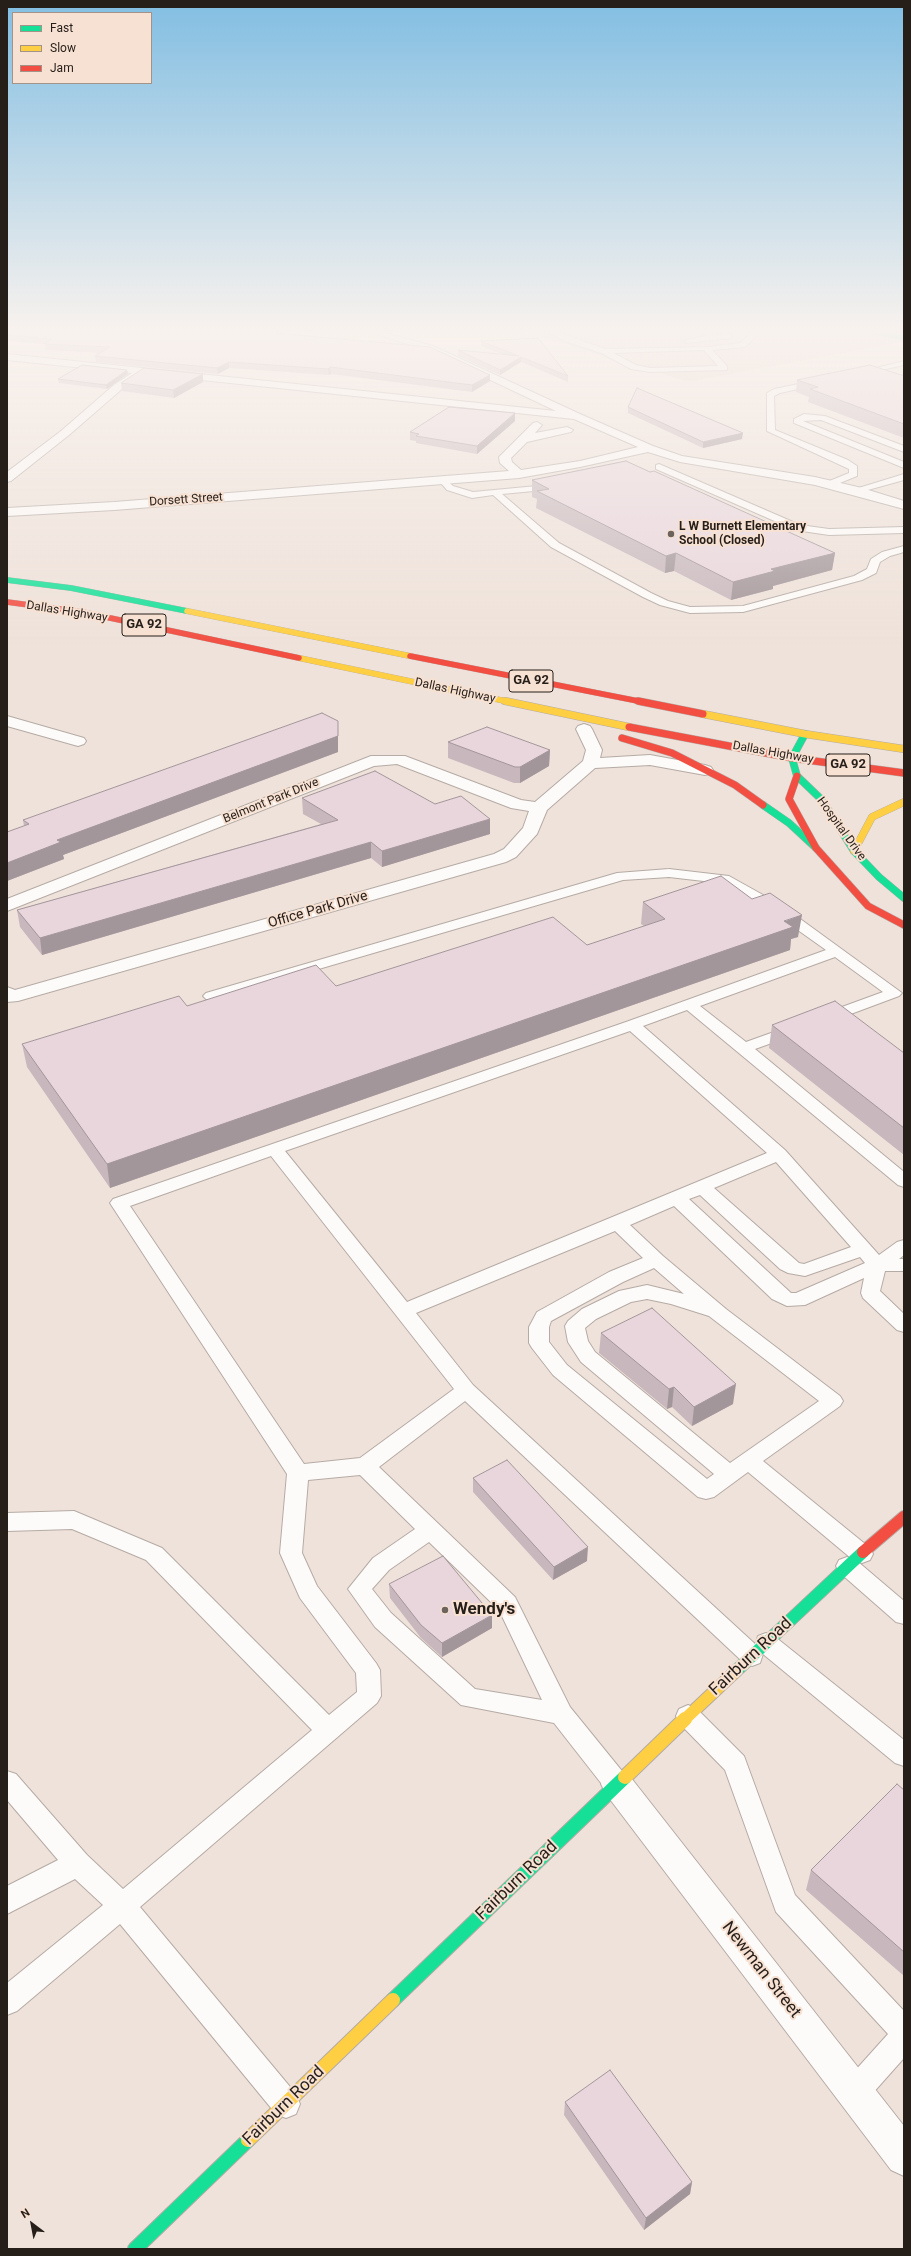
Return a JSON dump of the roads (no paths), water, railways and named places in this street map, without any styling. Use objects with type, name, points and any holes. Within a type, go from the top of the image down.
[{"type":"main road","name":"Dallas Highway","points":[[7,580],[71,588],[500,675],[805,734],[904,749]]},
{"type":"main road","name":"Dallas Highway","points":[[7,602],[82,612],[578,717],[792,758],[904,773]]},
{"type":"main road","points":[[280,654],[361,681]]},
{"type":"main road","points":[[797,776],[792,758],[805,734]]},
{"type":"main road","points":[[615,735],[672,753],[735,785],[764,803],[790,823],[816,848]]},
{"type":"main road","name":"Hospital Drive","points":[[904,898],[879,877],[854,851],[822,800],[797,776],[789,799],[816,848],[868,906],[904,925]]},
{"type":"main road","points":[[854,851],[872,817],[904,802]]},
{"type":"main road","name":"Fairburn Road","points":[[135,2249],[688,1716],[854,1560],[904,1517]]},
{"type":"street","points":[[7,478],[59,437]]},
{"type":"street","points":[[519,474],[506,463],[506,457],[523,439],[531,437]]},
{"type":"street","points":[[625,437],[680,459],[830,484],[857,490],[904,505]]},
{"type":"street","name":"Dorsett Street","points":[[7,512],[114,506],[519,474],[573,466],[649,448]]},
{"type":"street","points":[[7,721],[78,741]]},
{"type":"street","points":[[587,730],[594,750],[591,763],[650,760],[706,770]]},
{"type":"street","name":"Belmont Park Drive","points":[[7,905],[371,761],[399,759],[517,804],[539,808]]},
{"type":"street","name":"Office Park Drive","points":[[7,993],[11,997],[500,858],[510,853],[531,830],[539,808],[591,763]]},
{"type":"street","name":"Newman Street","points":[[617,1784],[904,2157]]},
{"type":"lane","points":[[786,437],[845,462],[854,468],[854,474],[830,484]]},
{"type":"lane","points":[[834,437],[904,465]]},
{"type":"lane","points":[[873,437],[904,449]]},
{"type":"lane","points":[[647,469],[660,467],[680,459]]},
{"type":"lane","points":[[660,467],[798,528],[829,532],[904,530]]},
{"type":"lane","points":[[857,490],[904,477]]},
{"type":"lane","points":[[444,481],[450,488],[472,495],[562,485]]},
{"type":"lane","points":[[496,493],[503,501],[520,512],[555,545],[647,595],[664,603],[690,610],[718,611],[742,609],[858,578],[872,571],[875,561],[886,554],[904,549]]},
{"type":"lane","points":[[210,996],[622,876],[669,873],[724,879],[776,908],[899,996]]},
{"type":"lane","points":[[7,2001],[122,1906],[369,1696],[368,1670],[308,1591],[291,1553],[298,1473],[119,1203],[690,1005],[837,951]]},
{"type":"lane","points":[[744,1048],[899,996]]},
{"type":"lane","points":[[690,1005],[904,1181]]},
{"type":"lane","points":[[632,1025],[780,1154],[877,1265],[904,1265]]},
{"type":"lane","points":[[274,1149],[466,1390],[759,1650],[904,1755]]},
{"type":"lane","points":[[403,1311],[618,1223],[780,1154]]},
{"type":"lane","points":[[702,1187],[787,1265],[795,1269],[805,1270],[863,1249]]},
{"type":"lane","points":[[677,1198],[778,1294],[787,1298],[798,1300],[877,1265],[904,1246]]},
{"type":"lane","points":[[618,1223],[656,1260],[719,1314],[833,1401],[706,1491],[560,1370],[539,1343],[539,1327],[544,1317],[616,1277],[656,1260]]},
{"type":"lane","points":[[877,1265],[870,1293],[904,1326]]},
{"type":"lane","points":[[719,1314],[676,1298],[647,1292],[626,1296],[589,1314],[575,1326],[578,1342],[588,1357],[728,1474]]},
{"type":"lane","points":[[298,1473],[365,1466],[466,1390]]},
{"type":"lane","points":[[748,1461],[854,1560],[904,1615]]},
{"type":"lane","points":[[365,1466],[507,1604],[561,1714],[617,1784]]},
{"type":"lane","points":[[7,1522],[74,1520],[154,1554],[328,1730]]},
{"type":"lane","points":[[430,1530],[381,1564],[359,1589],[383,1620],[469,1698],[561,1714]]},
{"type":"lane","points":[[688,1716],[735,1764],[785,1903],[904,2031]]},
{"type":"lane","points":[[7,1782],[78,1864],[122,1906],[286,2104]]},
{"type":"lane","points":[[7,1901],[15,1895],[78,1864]]},
{"type":"lane","points":[[854,2093],[904,2037]]},
{"type":"place","name":"L W Burnett Elementary School (Closed)","points":[[671,534]]},
{"type":"place","name":"Wendy's","points":[[445,1610]]}]
